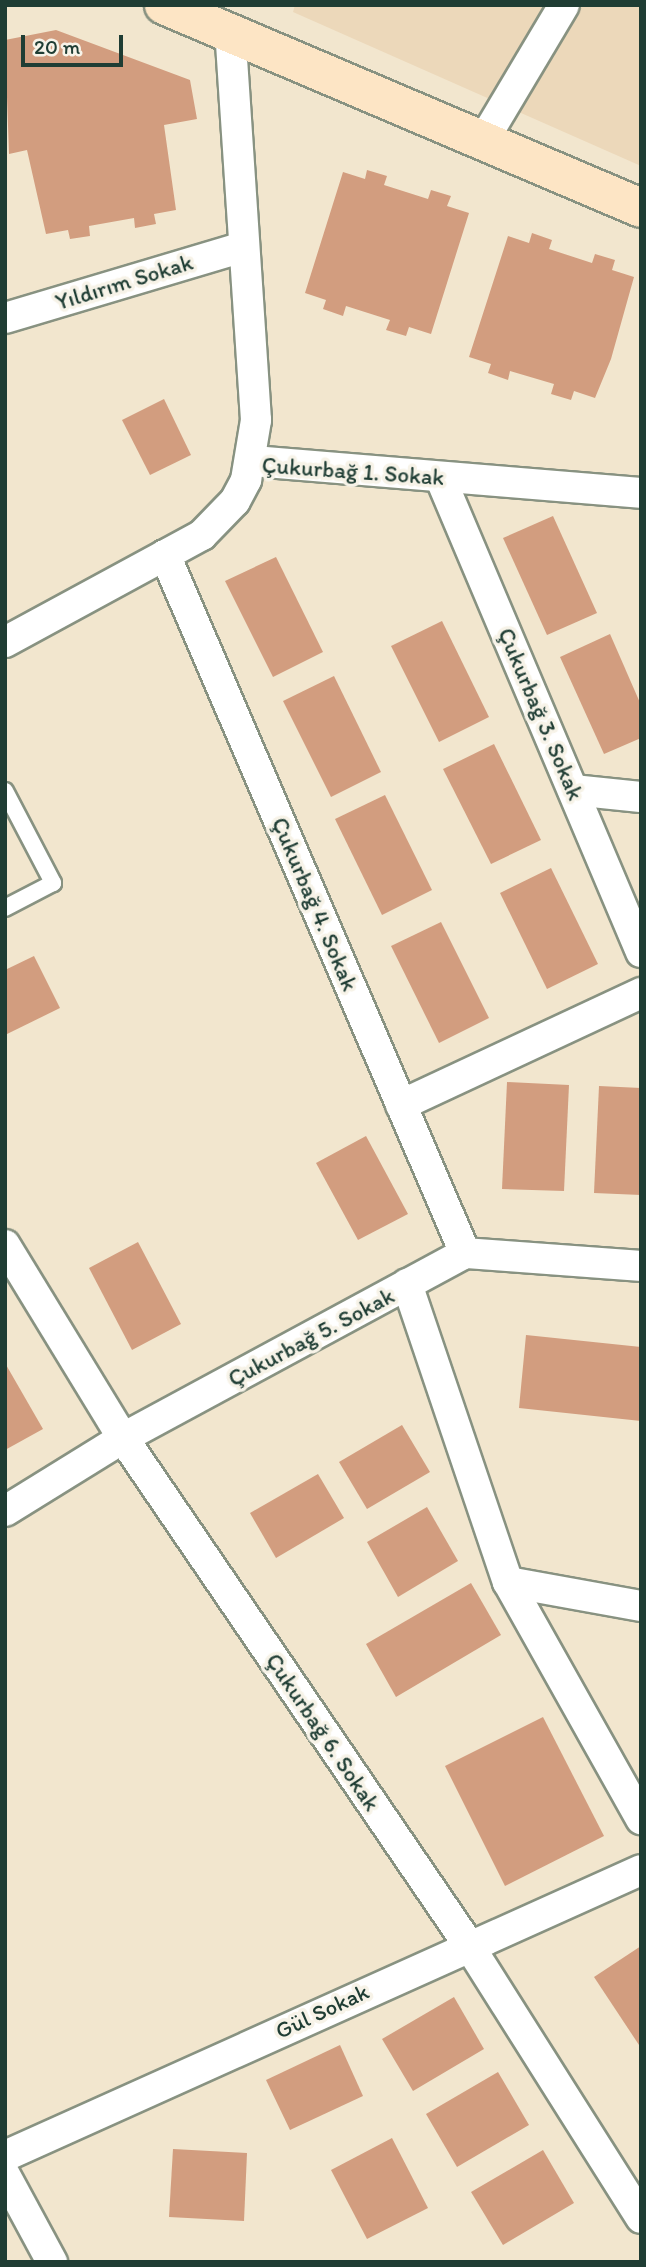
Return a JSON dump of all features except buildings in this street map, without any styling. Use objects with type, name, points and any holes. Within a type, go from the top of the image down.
[{"type":"main road","points":[[164,5],[641,208]]},
{"type":"street","points":[[483,141],[564,5]]},
{"type":"street","points":[[230,33],[256,421],[253,461]]},
{"type":"street","name":"Yıldırım Sokak","points":[[5,318],[243,247]]},
{"type":"street","name":"Çukurbağ 1. Sokak","points":[[5,642],[164,555],[220,520],[235,501],[253,461],[641,494]]},
{"type":"street","name":"Çukurbağ 3. Sokak","points":[[440,477],[641,952]]},
{"type":"street","name":"Çukurbağ 4. Sokak","points":[[164,555],[465,1253]]},
{"type":"street","points":[[573,790],[641,797]]},
{"type":"street","points":[[401,1105],[641,993]]},
{"type":"street","name":"Çukurbağ 6. Sokak","points":[[5,1245],[123,1438],[468,1944],[641,2218]]},
{"type":"street","points":[[465,1253],[641,1266]]},
{"type":"street","name":"Çukurbağ 5. Sokak","points":[[5,1511],[123,1438],[465,1253]]},
{"type":"street","points":[[407,1284],[508,1581],[641,1819]]},
{"type":"street","points":[[508,1581],[641,1606]]},
{"type":"street","name":"Gül Sokak","points":[[5,2156],[468,1944],[641,1870]]},
{"type":"street","points":[[5,2175],[52,2262]]},
{"type":"lane","points":[[5,791],[53,883],[5,908]]},
{"type":"shaded area","points":[[295,5],[641,5],[641,166],[293,12]]}]
